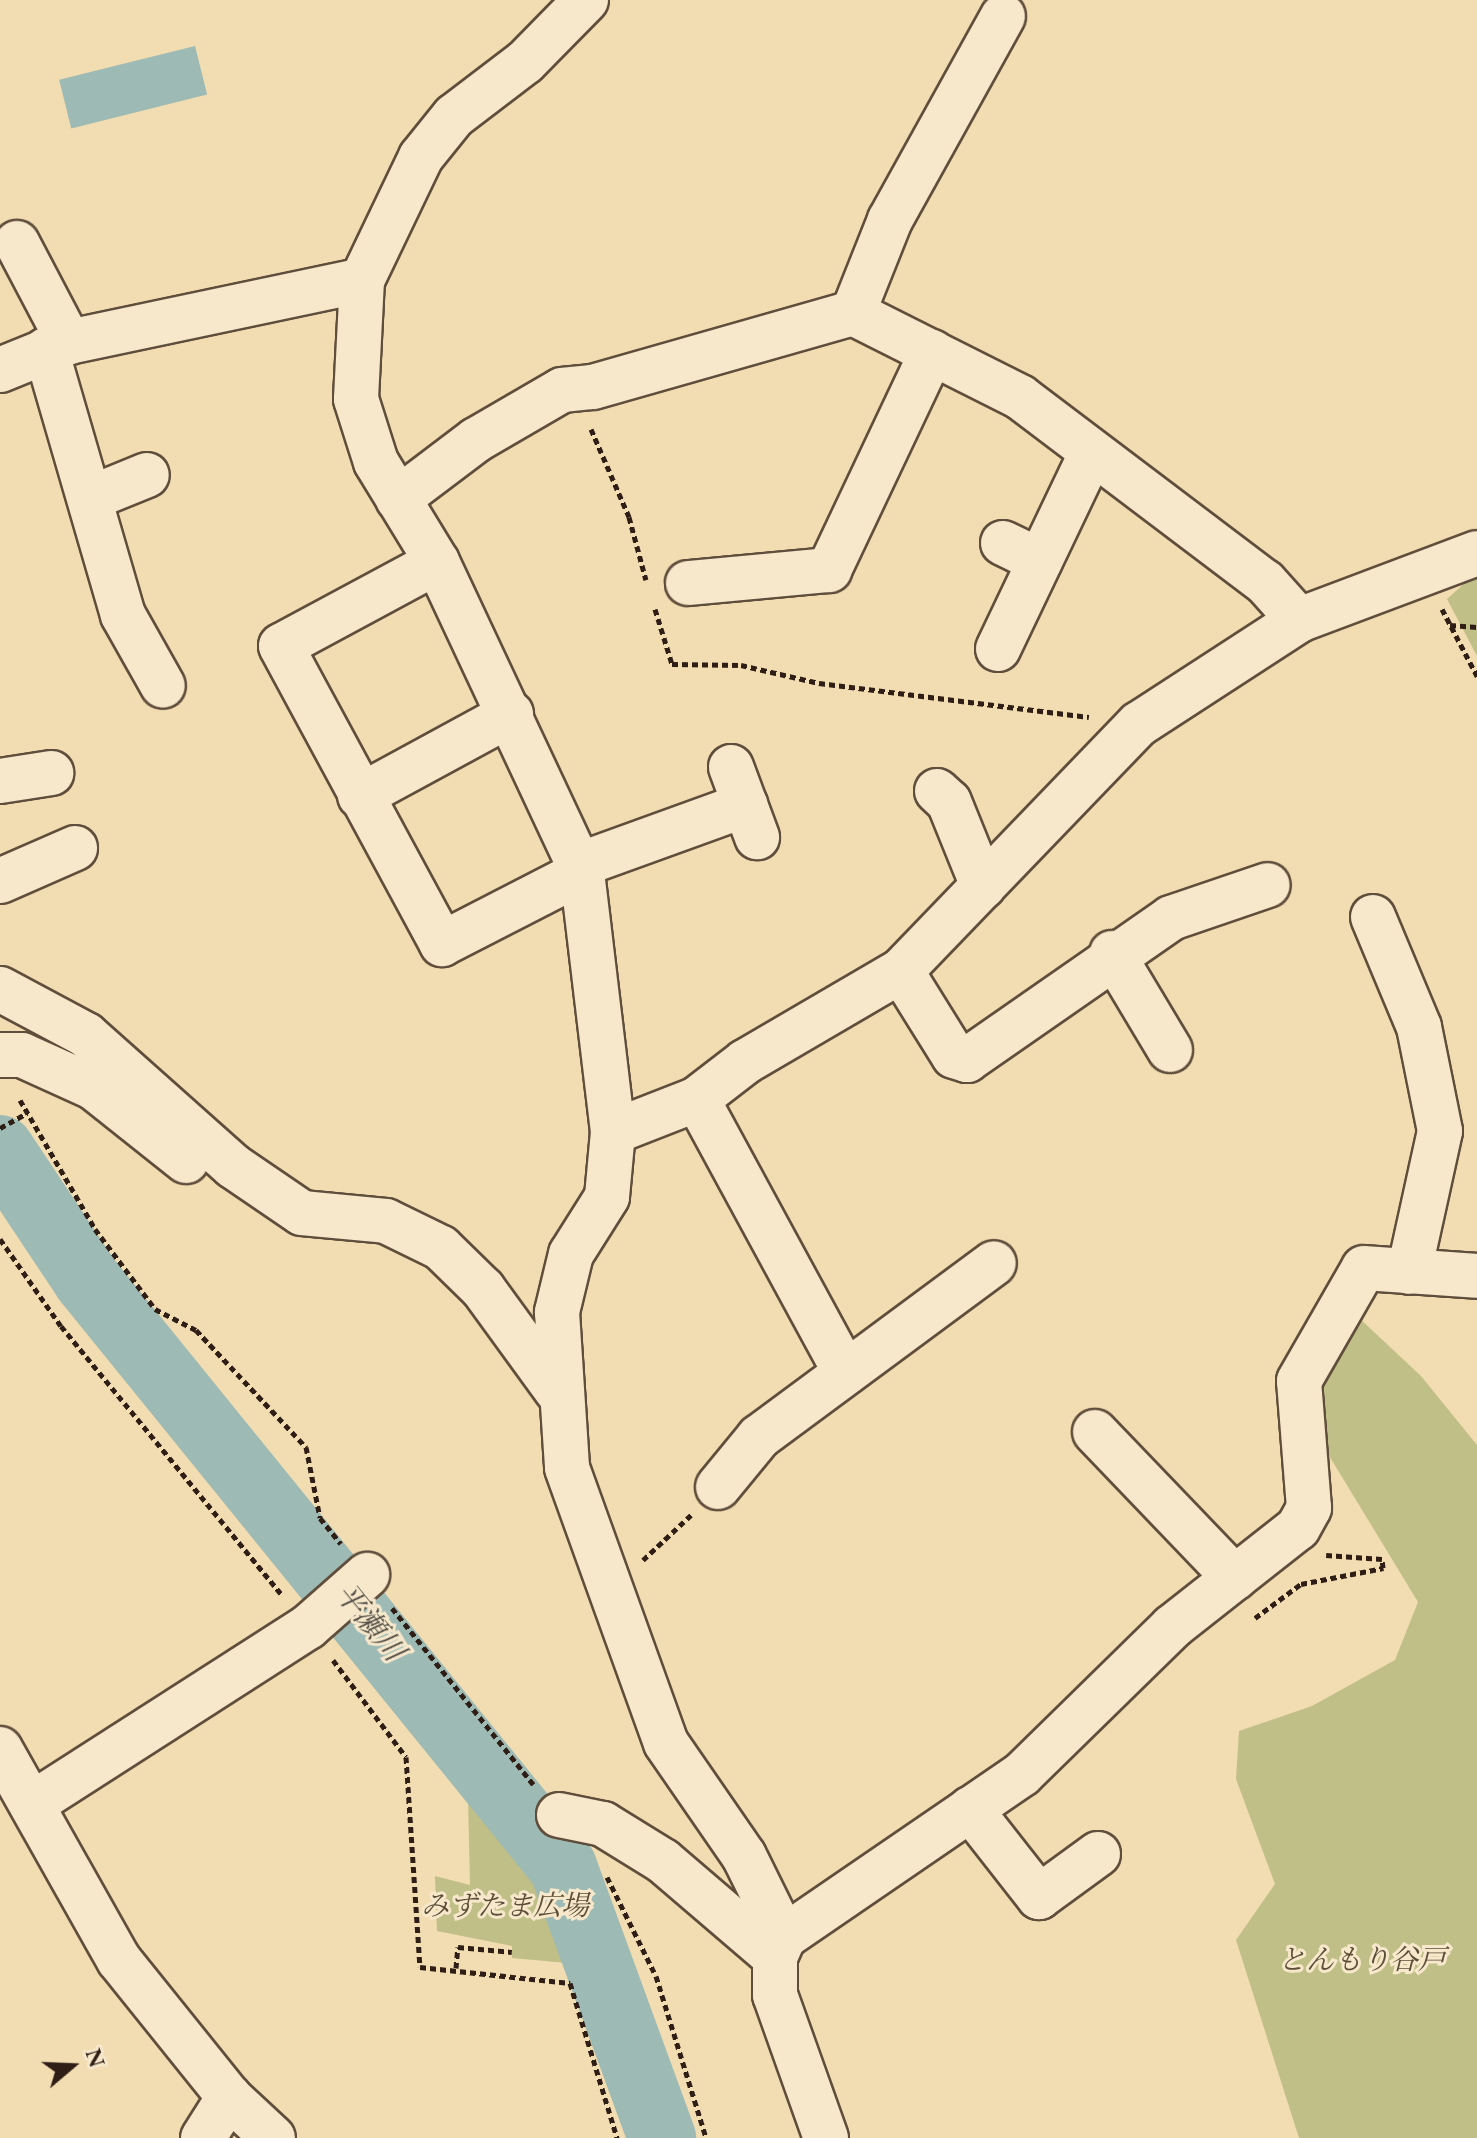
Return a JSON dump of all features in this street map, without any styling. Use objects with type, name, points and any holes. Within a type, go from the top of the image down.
[{"type":"street","points":[[586,0],[525,62],[454,116],[421,157],[362,280],[356,399],[376,462],[437,562],[511,714],[581,869],[613,1132],[607,1197],[571,1254],[557,1312],[557,1391],[567,1468],[607,1593],[666,1743],[744,1856],[779,1947],[775,1995],[826,2138]]},
{"type":"street","points":[[853,313],[890,220],[1003,16]]},
{"type":"street","points":[[17,243],[57,346],[123,615],[163,686]]},
{"type":"street","points":[[0,370],[57,346],[362,280]]},
{"type":"street","points":[[398,499],[476,440],[562,390],[593,387],[853,313],[1020,397],[1091,454],[1265,582],[1299,620]]},
{"type":"street","points":[[663,591],[829,570],[932,352]]},
{"type":"street","points":[[998,649],[1022,552],[1091,454]]},
{"type":"street","points":[[93,497],[147,475]]},
{"type":"street","points":[[613,1132],[697,1099],[745,1062],[901,971],[1139,724],[1299,620],[1477,553]]},
{"type":"street","points":[[437,562],[281,646],[442,944],[581,869],[744,803]]},
{"type":"street","points":[[360,796],[511,714]]},
{"type":"street","points":[[0,781],[51,773]]},
{"type":"street","points":[[937,791],[949,802],[983,886]]},
{"type":"street","points":[[0,881],[75,848]]},
{"type":"street","points":[[901,971],[954,1056],[967,1060],[1112,953],[1171,918],[1268,885]]},
{"type":"street","points":[[1373,917],[1419,1027],[1440,1131],[1409,1272]]},
{"type":"street","points":[[1112,953],[1170,1050]]},
{"type":"street","points":[[0,989],[86,1035],[233,1166],[302,1213],[386,1221],[441,1248],[483,1289],[557,1391]]},
{"type":"street","points":[[0,1055],[22,1055],[93,1087],[218,1186],[233,1166]]},
{"type":"street","points":[[697,1099],[845,1372]]},
{"type":"street","points":[[718,1487],[759,1437],[994,1263]]},
{"type":"street","points":[[779,1947],[1022,1774],[1172,1627],[1298,1528],[1309,1508],[1299,1381],[1333,1316],[1364,1268],[1477,1276]]},
{"type":"street","points":[[1095,1432],[1235,1578]]},
{"type":"street","points":[[32,1804],[314,1622],[362,1580]]},
{"type":"street","points":[[0,1749],[119,1960],[229,2097],[273,2138]]},
{"type":"street","points":[[970,1809],[1039,1897],[1098,1854]]},
{"type":"street","points":[[559,1815],[603,1824],[663,1861],[779,1947]]},
{"type":"street","points":[[203,2138],[229,2097]]},
{"type":"path","points":[[562,390],[606,458],[663,591],[672,664],[741,665],[819,683],[1139,724]]},
{"type":"path","points":[[1425,571],[1477,676]]},
{"type":"path","points":[[1450,625],[1477,627]]},
{"type":"path","points":[[0,1128],[27,1113]]},
{"type":"path","points":[[0,1239],[61,1326],[314,1622],[406,1757],[420,1967],[456,1968],[570,1983],[617,2138]]},
{"type":"path","points":[[607,1593],[718,1487]]},
{"type":"path","points":[[456,1968],[458,1947],[512,1952]]},
{"type":"green space","points":[[1477,572],[1477,656],[1447,599]]},
{"type":"green space","name":"とんもり谷戸","points":[[1359,1318],[1421,1376],[1477,1445],[1477,2138],[1299,2138],[1236,1940],[1275,1884],[1236,1779],[1239,1731],[1312,1706],[1395,1660],[1418,1602],[1325,1449],[1324,1384]]},
{"type":"green space","name":"みずたま広場","points":[[468,1798],[562,1914],[578,1964],[512,1958],[512,1946],[437,1931],[435,1876],[470,1885]]},
{"type":"water","points":[[195,46],[207,95],[71,128],[59,80]]},
{"type":"waterway","name":"平瀬川","points":[[0,1149],[87,1280],[563,1867],[662,2138]]}]
